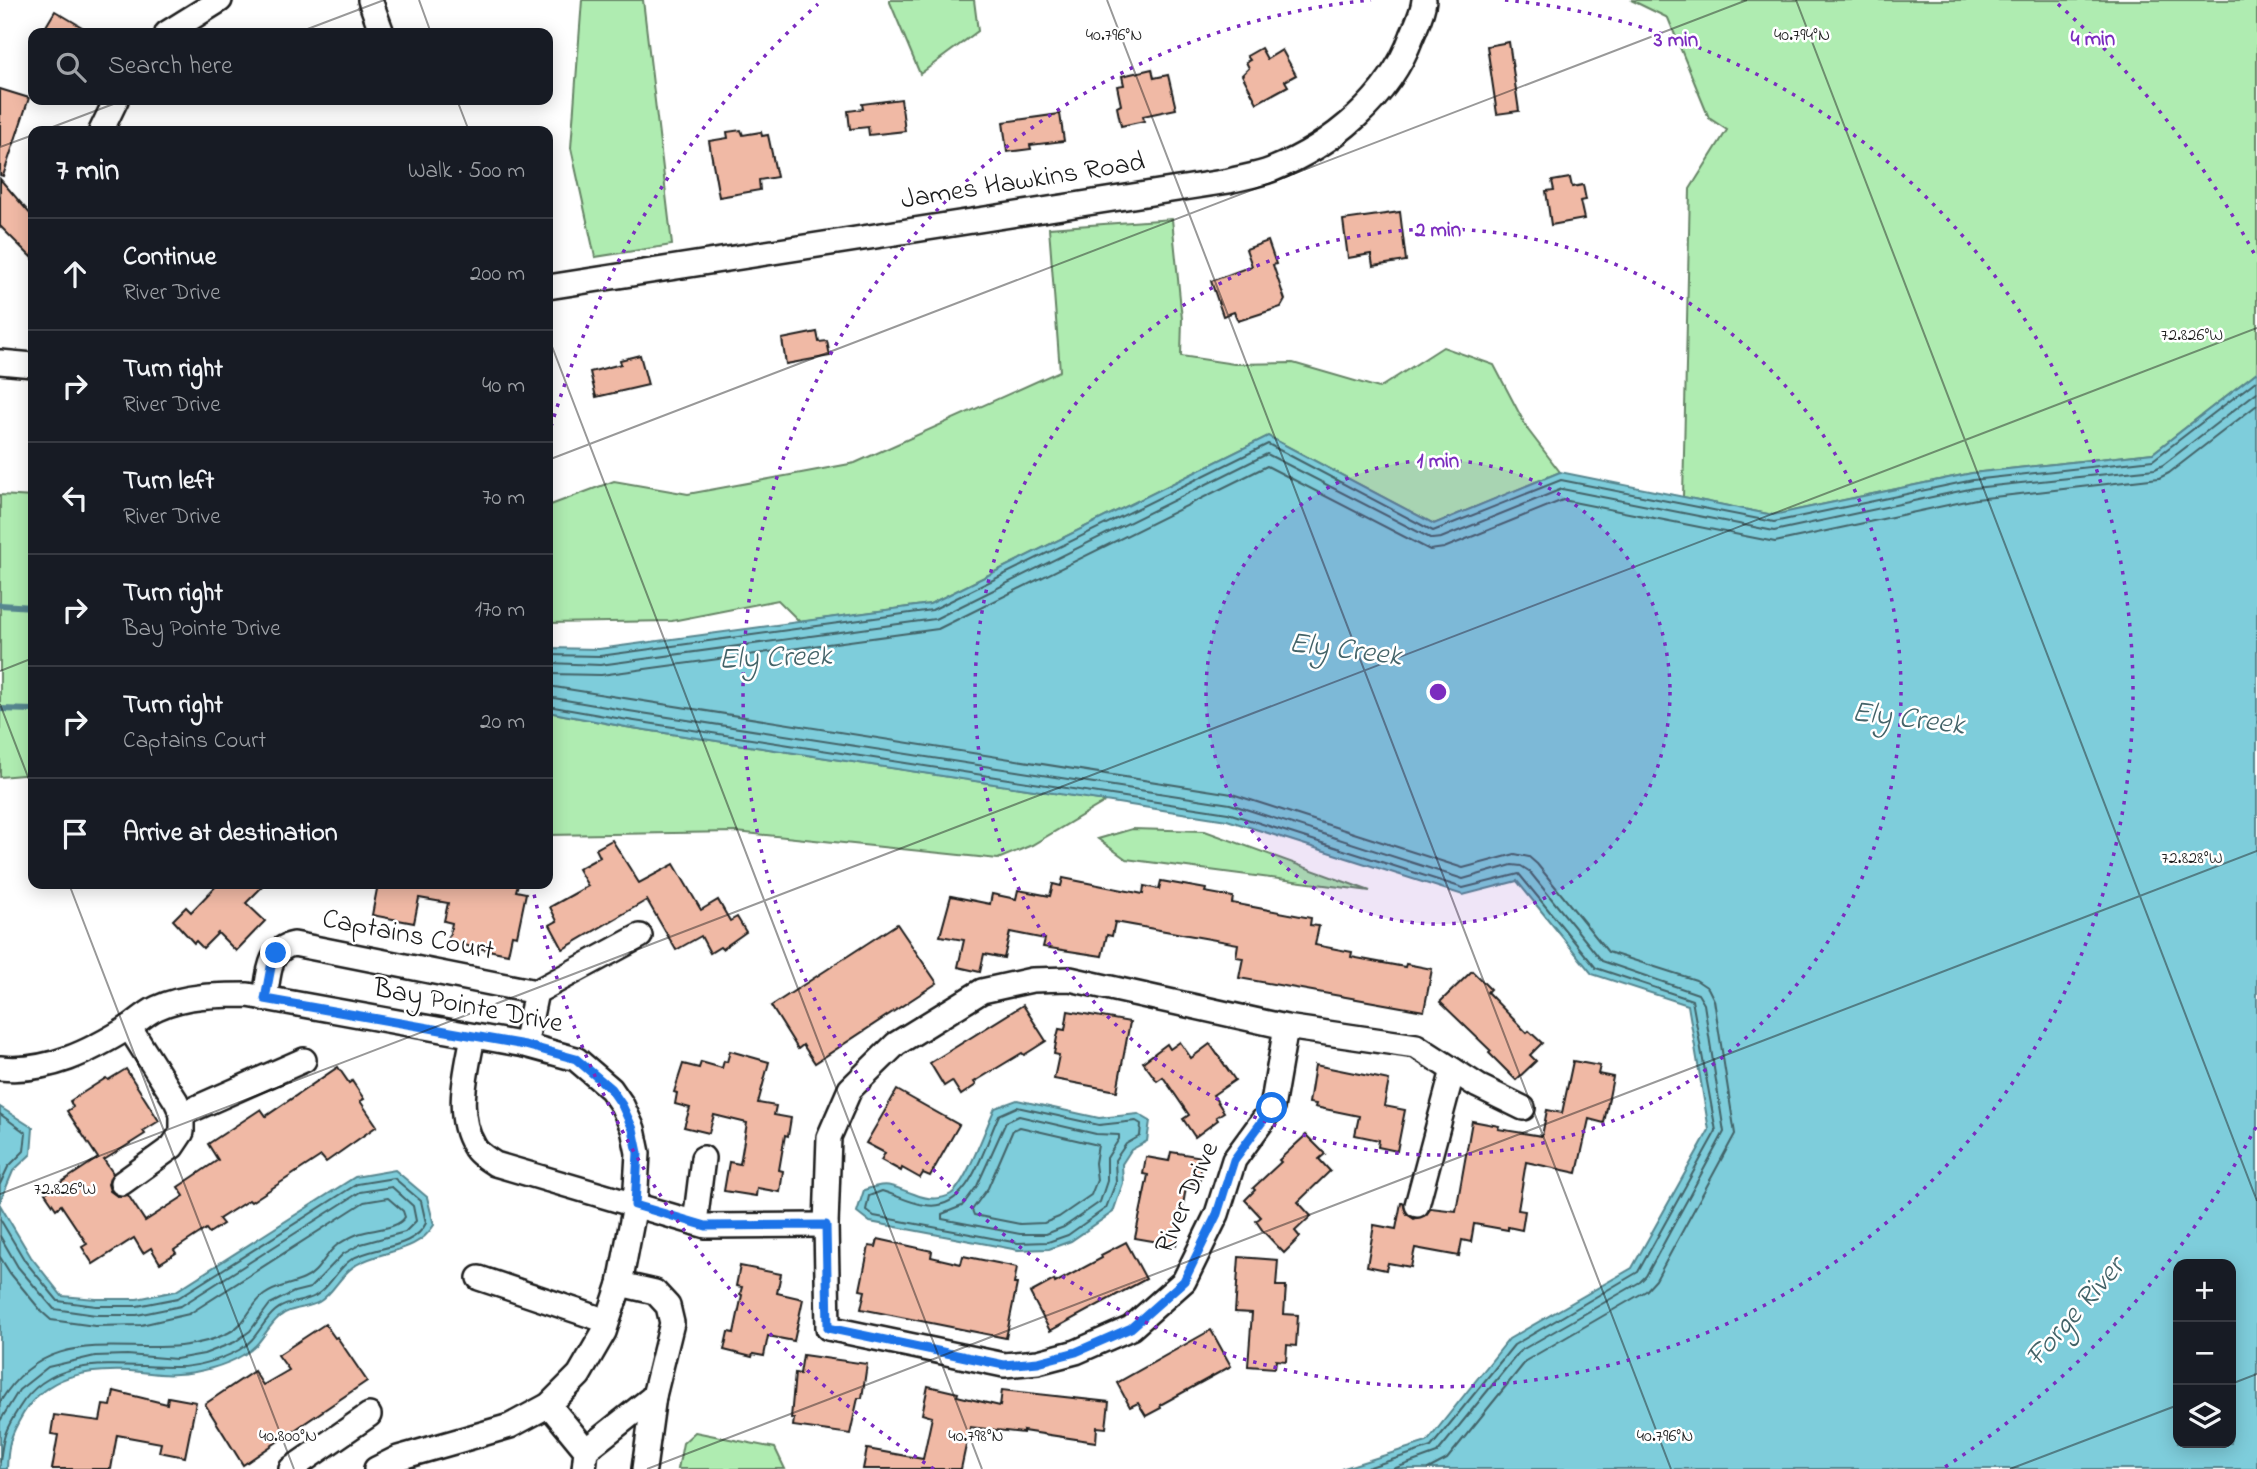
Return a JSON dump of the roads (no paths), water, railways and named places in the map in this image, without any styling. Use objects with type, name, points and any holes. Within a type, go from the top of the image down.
[{"type":"street","points":[[175,28],[220,0]]},
{"type":"street","points":[[370,0],[381,28]]},
{"type":"street","name":"James Hawkins Road","points":[[553,286],[1230,181],[1270,170],[1301,156],[1345,127],[1379,94],[1405,55],[1424,0]]},
{"type":"street","points":[[103,126],[114,105]]},
{"type":"street","points":[[0,362],[28,365]]},
{"type":"street","points":[[525,1045],[536,992],[640,936]]},
{"type":"street","name":"Captains Court","points":[[265,999],[276,953],[282,946],[294,944],[536,992]]},
{"type":"street","name":"River Drive","points":[[1070,979],[1286,1027],[1272,1108],[1234,1160],[1217,1214],[1184,1281],[1131,1328],[1087,1348],[1038,1362],[1004,1365],[828,1328],[826,1225],[829,1137],[850,1089],[896,1044],[982,991],[1032,980],[1070,979]]},
{"type":"street","name":"Bay Pointe Drive","points":[[0,1068],[26,1068],[80,1055],[158,1008],[186,999],[248,995],[525,1045],[576,1059],[611,1089],[633,1129],[638,1153],[635,1205],[620,1284],[604,1332],[579,1375],[550,1405],[510,1426],[398,1458],[376,1469]]},
{"type":"street","points":[[122,1183],[172,1147],[182,1132],[182,1114],[176,1101],[130,1027]]},
{"type":"street","points":[[1286,1027],[1416,1046],[1478,1086],[1523,1108]]},
{"type":"street","points":[[473,1036],[463,1087],[465,1122],[473,1145],[495,1164],[706,1226],[826,1225]]},
{"type":"street","points":[[182,1114],[304,1060]]},
{"type":"street","points":[[1417,1205],[1453,1070]]},
{"type":"street","points":[[695,1223],[703,1158]]},
{"type":"street","points":[[479,1278],[607,1321]]},
{"type":"street","points":[[620,1284],[655,1292],[668,1306],[672,1323],[654,1396],[644,1469]]},
{"type":"street","points":[[550,1405],[585,1459],[654,1396]]},
{"type":"street","points":[[292,1469],[369,1415]]},
{"type":"water","name":"Forge River","points":[[2257,372],[2257,1469],[1341,1469],[1427,1442],[1509,1339],[1632,1268],[1709,1130],[1688,1005],[1592,974],[1517,881],[1463,895],[1227,820],[626,727],[553,713],[553,648],[599,649],[930,604],[1268,436],[1434,524],[1560,472],[1773,515],[1972,473],[2153,453]]},
{"type":"water","points":[[1017,1100],[1099,1118],[1138,1114],[1150,1121],[1147,1141],[1131,1150],[1122,1164],[1123,1183],[1113,1212],[1071,1241],[1049,1249],[1018,1250],[870,1222],[857,1212],[864,1190],[884,1185],[928,1198],[942,1198],[951,1194],[963,1179],[995,1108]]},
{"type":"water","points":[[0,1107],[33,1128],[31,1154],[13,1171],[0,1202]]},
{"type":"water","points":[[395,1170],[427,1197],[434,1225],[418,1241],[356,1265],[319,1302],[283,1314],[255,1347],[228,1362],[202,1370],[171,1374],[98,1371],[69,1377],[56,1383],[33,1401],[23,1414],[10,1440],[7,1469],[0,1469],[0,1205],[31,1257],[62,1296],[137,1299],[176,1291],[355,1177]]},
{"type":"waterway","name":"Ely Creek","points":[[0,605],[28,607]]},
{"type":"waterway","points":[[0,709],[28,710]]}]
